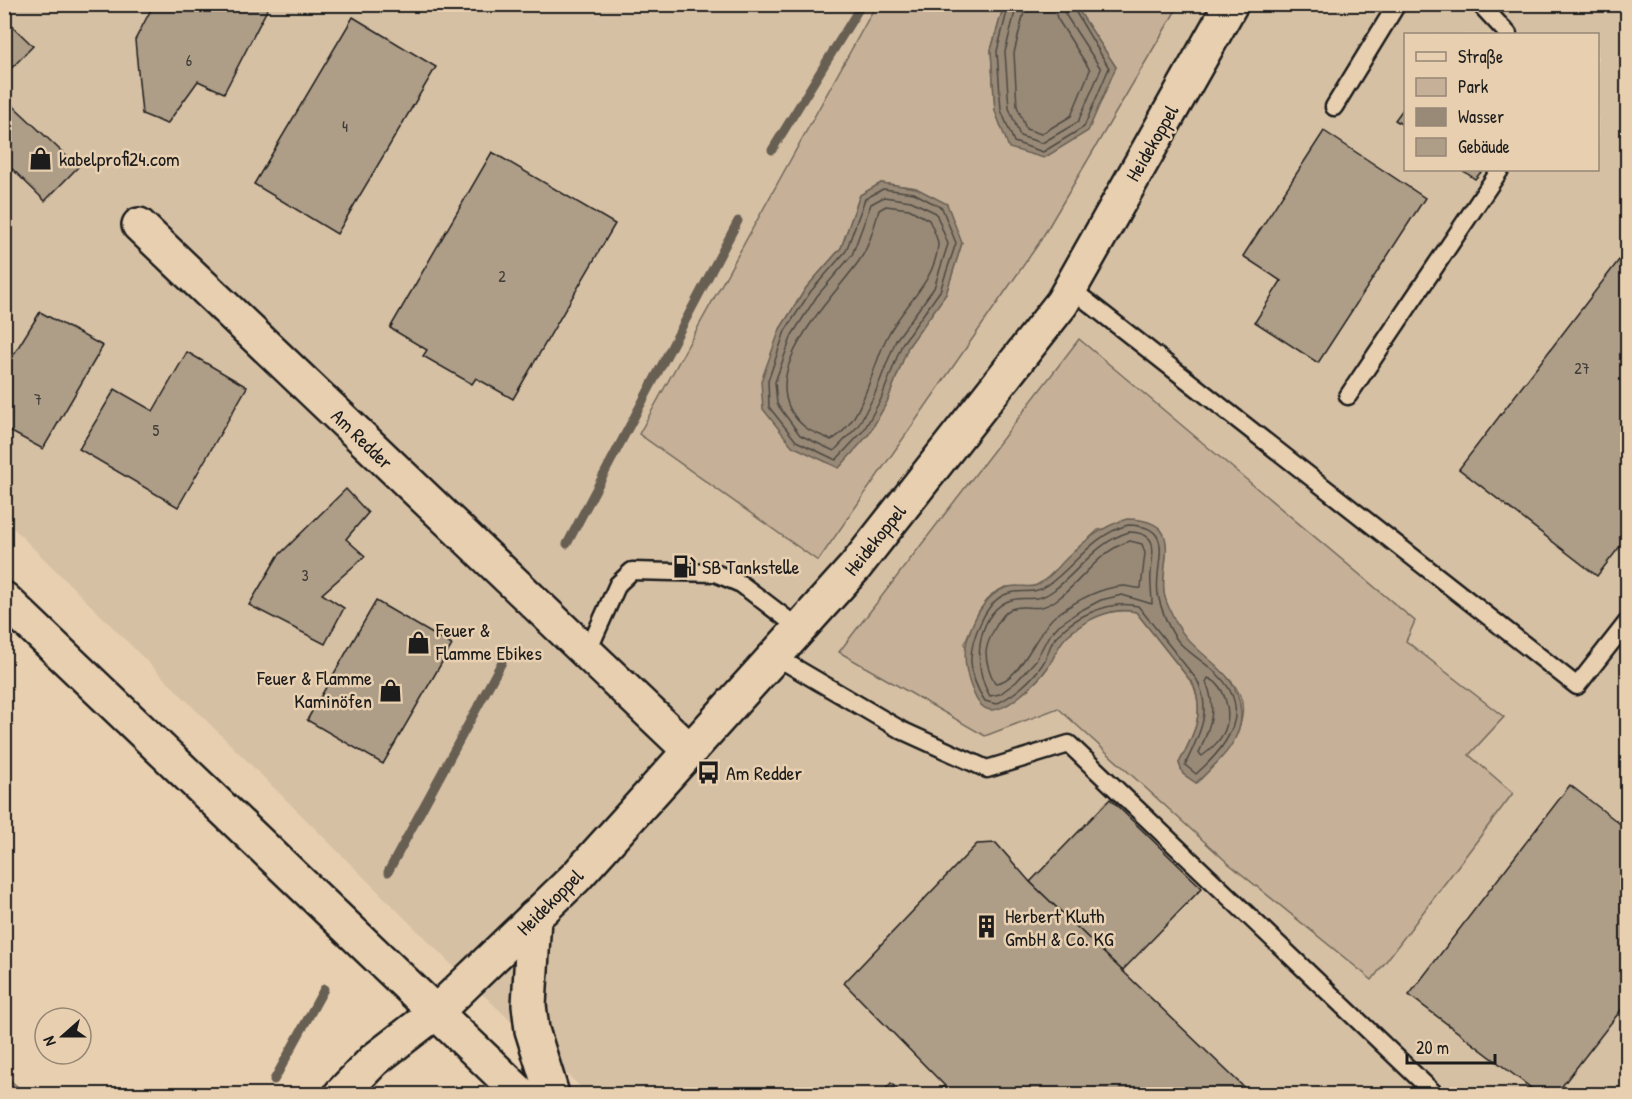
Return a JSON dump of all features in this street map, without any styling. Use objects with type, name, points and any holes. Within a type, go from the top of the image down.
[{"type":"street","name":"Heidekoppel","points":[[341,1095],[374,1060],[435,1013],[576,877],[855,567],[1062,303],[1231,4]]},
{"type":"street","name":"Am Redder","points":[[139,225],[690,751]]},
{"type":"street","points":[[4,599],[521,1095]]},
{"type":"street","points":[[534,917],[529,1005],[532,1030],[552,1095]]},
{"type":"lane","points":[[1334,107],[1397,4]]},
{"type":"lane","points":[[1480,4],[1507,33]]},
{"type":"lane","points":[[1348,396],[1499,171]]},
{"type":"lane","points":[[1070,288],[1577,686],[1628,621]]},
{"type":"lane","points":[[587,653],[618,584],[632,571],[715,573],[741,584],[800,629]]},
{"type":"lane","points":[[775,656],[901,730],[987,769],[1068,744],[1432,1093]]},
{"type":"shaded area","points":[[4,5],[1627,5],[1627,1081],[1617,1094],[588,1094],[456,969],[5,520]]},
{"type":"green space","points":[[876,5],[1004,5],[991,50],[995,111],[1116,67],[1075,5],[1179,5],[1039,243],[818,561],[639,434]],"holes":[[[881,183],[916,188],[962,243],[946,294],[908,347],[887,402],[869,434],[780,329],[806,288],[841,248],[860,195]]]},
{"type":"green space","points":[[1079,339],[1415,621],[1406,641],[1504,717],[1469,755],[1513,793],[1372,980],[1229,864],[1058,708],[985,736],[839,652]],"holes":[[[1148,522],[1158,529],[1166,545],[1163,584],[1172,617],[1183,638],[1231,681],[1240,695],[1243,709],[1241,723],[1227,749],[1197,783],[1183,774],[1179,763],[1196,725],[1197,695],[1193,684],[1136,612],[1104,614],[1073,630],[1058,646],[1048,667],[1039,678],[1007,705],[964,644],[979,611],[992,594],[1005,587],[1034,587],[1046,580],[1098,530]]]},
{"type":"green space","points":[[5,1076],[26,1094],[5,1094]]},
{"type":"water","points":[[1004,5],[1075,5],[1116,67],[1088,131],[1044,158],[1009,148],[995,111],[991,50]]},
{"type":"water","points":[[881,183],[916,188],[947,204],[962,243],[946,294],[908,347],[887,402],[869,434],[839,468],[792,446],[763,409],[761,381],[780,329],[806,288],[841,248],[860,195]]},
{"type":"water","points":[[1127,519],[1145,521],[1157,526],[1164,534],[1166,555],[1164,593],[1168,607],[1180,629],[1222,672],[1238,696],[1241,712],[1238,733],[1227,752],[1196,783],[1183,774],[1179,763],[1196,725],[1197,695],[1193,684],[1136,612],[1108,613],[1074,630],[1058,648],[1048,667],[1037,680],[1020,696],[994,710],[987,709],[978,702],[967,675],[965,651],[968,635],[979,612],[992,595],[1011,586],[1037,585],[1088,540],[1102,530]]},
{"type":"building","points":[[154,4],[270,4],[224,93],[198,81],[167,124],[142,114],[135,40]]},
{"type":"building","points":[[353,17],[436,67],[337,234],[254,184]]},
{"type":"building","points":[[6,20],[33,46],[4,76],[4,22]]},
{"type":"building","points":[[4,97],[78,167],[45,201],[4,161]]},
{"type":"building","points":[[1404,108],[1404,126],[1395,120]]},
{"type":"building","points":[[1324,131],[1425,198],[1318,363],[1255,322],[1281,281],[1243,256]]},
{"type":"building","points":[[492,152],[615,224],[513,399],[476,378],[472,384],[423,356],[427,350],[390,328]]},
{"type":"building","points":[[1463,171],[1482,171],[1475,179]]},
{"type":"building","points":[[1619,260],[1628,266],[1628,536],[1597,576],[1459,469]]},
{"type":"building","points":[[40,312],[103,346],[43,449],[4,428],[4,370]]},
{"type":"building","points":[[187,352],[247,387],[178,507],[79,449],[115,389],[153,411]]},
{"type":"building","points":[[346,489],[368,513],[346,539],[365,556],[322,594],[344,608],[325,644],[249,605],[278,556]]},
{"type":"building","points":[[376,601],[452,645],[383,764],[307,720]]},
{"type":"building","points":[[1570,785],[1628,830],[1628,1001],[1556,1094],[1539,1094],[1409,995]]},
{"type":"building","points":[[1110,799],[1202,888],[1122,971],[1030,882]]},
{"type":"building","name":"Herbert Kluth GmbH & Co. KG","points":[[996,843],[1030,882],[1251,1094],[936,1094],[945,1086],[844,983],[977,844]]},
{"type":"building","points":[[891,1083],[897,1089],[903,1094],[881,1094]]},
{"type":"waterway","points":[[772,150],[862,4]]},
{"type":"waterway","points":[[567,544],[738,221]]},
{"type":"waterway","points":[[388,872],[502,662]]},
{"type":"waterway","points":[[274,1080],[324,989]]},
{"type":"place","name":"kabelprofi24.com","points":[[41,159]]},
{"type":"place","name":"SB Tankstelle","points":[[684,567]]},
{"type":"place","name":"Feuer & Flamme Ebikes","points":[[418,642]]},
{"type":"place","name":"Feuer & Flamme Kaminöfen","points":[[390,690]]},
{"type":"place","name":"Am Redder","points":[[708,773]]},
{"type":"place","name":"Herbert Kluth GmbH & Co. KG","points":[[987,927]]}]
